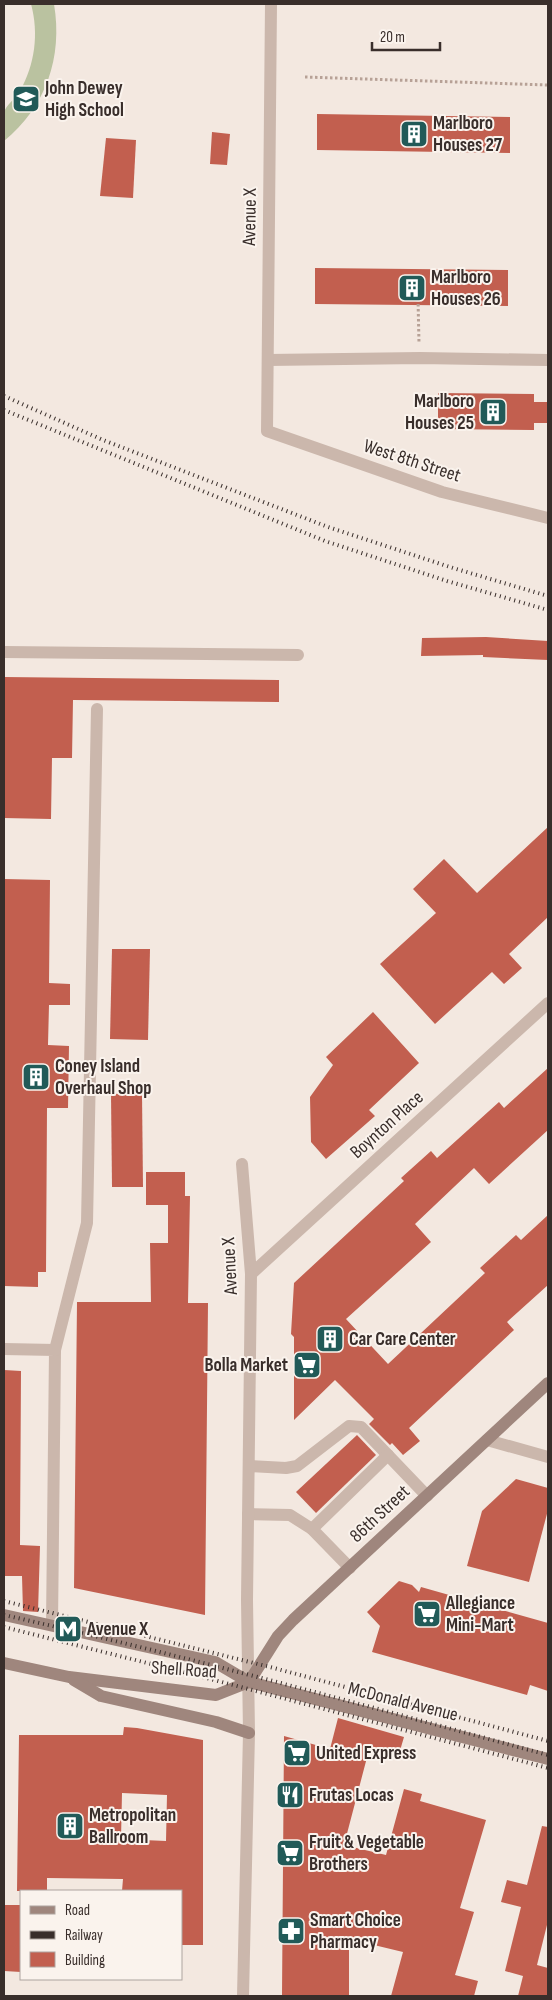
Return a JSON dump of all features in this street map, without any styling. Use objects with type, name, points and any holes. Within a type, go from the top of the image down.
[{"type":"main road","name":"86th Street","points":[[249,1682],[278,1636],[548,1383]]},
{"type":"main road","name":"Shell Road","points":[[4,1615],[215,1662],[249,1682]]},
{"type":"main road","name":"Shell Road","points":[[4,1663],[70,1677],[216,1695],[249,1682]]},
{"type":"main road","name":"Shell Road","points":[[70,1677],[101,1696],[216,1722],[249,1733]]},
{"type":"main road","name":"McDonald Avenue","points":[[249,1682],[548,1759]]},
{"type":"street","name":"Avenue X","points":[[267,431],[271,4]]},
{"type":"street","points":[[268,360],[420,358],[548,360]]},
{"type":"street","name":"West 8th Street","points":[[267,431],[442,492],[548,518]]},
{"type":"street","points":[[4,652],[298,655]]},
{"type":"street","points":[[52,1625],[55,1350],[87,1223],[96,709]]},
{"type":"street","name":"Boynton Place","points":[[251,1274],[548,1003]]},
{"type":"street","name":"Avenue X","points":[[242,1164],[251,1274],[247,1600],[249,1733],[244,1996]]},
{"type":"street","points":[[4,1350],[55,1350]]},
{"type":"street","points":[[249,1466],[286,1468],[297,1466],[349,1426],[361,1427],[427,1496]]},
{"type":"street","points":[[487,1440],[548,1458]]},
{"type":"street","points":[[312,1529],[388,1455]]},
{"type":"street","points":[[248,1514],[290,1515],[312,1529],[350,1568]]},
{"type":"path","points":[[305,77],[548,85]]},
{"type":"path","points":[[418,299],[420,358]]},
{"type":"green space","points":[[31,4],[54,4],[56,43],[53,62],[41,97],[19,128],[4,141],[3,120],[5,110],[20,91],[32,60],[35,26]]},
{"type":"building","name":"Marlboro Houses 27","points":[[317,114],[510,117],[510,153],[317,150]]},
{"type":"building","points":[[212,132],[230,134],[227,165],[210,164]]},
{"type":"building","points":[[106,138],[136,140],[133,198],[100,196]]},
{"type":"building","name":"Marlboro Houses 26","points":[[315,268],[508,270],[508,306],[315,304]]},
{"type":"building","name":"Marlboro Houses 25","points":[[438,393],[534,394],[534,402],[548,402],[548,423],[534,423],[534,430],[438,429]]},
{"type":"building","points":[[486,637],[548,641],[548,660],[483,657],[483,655],[421,656],[422,638]]},
{"type":"building","points":[[4,677],[279,680],[279,702],[73,700],[72,758],[52,758],[51,819],[4,818]]},
{"type":"building","points":[[548,827],[548,917],[509,954],[522,968],[504,984],[492,972],[435,1024],[380,964],[436,913],[413,889],[444,859],[477,893]]},
{"type":"building","name":"Coney Island Overhaul Shop","points":[[4,879],[50,880],[49,983],[70,984],[70,1005],[49,1005],[48,1045],[69,1046],[68,1108],[47,1108],[46,1272],[38,1272],[38,1287],[4,1286]]},
{"type":"building","points":[[112,949],[150,949],[148,1040],[110,1039]]},
{"type":"building","points":[[373,1012],[419,1063],[369,1110],[375,1116],[326,1159],[311,1142],[310,1097],[333,1065],[326,1057]]},
{"type":"building","points":[[548,1068],[548,1130],[489,1184],[474,1168],[415,1224],[431,1242],[346,1319],[388,1364],[485,1273],[480,1268],[516,1235],[521,1240],[548,1215],[548,1285],[507,1322],[514,1330],[409,1428],[420,1441],[403,1455],[369,1424],[374,1419],[335,1380],[294,1420],[294,1337],[291,1334],[294,1283],[404,1181],[401,1178],[431,1151],[437,1158],[499,1102],[504,1108]]},
{"type":"building","points":[[142,1093],[143,1187],[112,1187],[111,1094]]},
{"type":"building","points":[[146,1172],[185,1172],[185,1196],[190,1196],[188,1303],[208,1303],[205,1615],[74,1588],[77,1302],[151,1302],[150,1243],[168,1243],[168,1205],[146,1205]]},
{"type":"building","points":[[4,1370],[21,1371],[20,1545],[40,1546],[38,1612],[23,1611],[22,1576],[4,1576]]},
{"type":"building","points":[[357,1435],[376,1455],[316,1513],[296,1492]]},
{"type":"building","points":[[516,1479],[548,1488],[548,1510],[529,1582],[467,1566],[482,1511]]},
{"type":"building","points":[[399,1581],[412,1585],[419,1592],[421,1587],[548,1623],[548,1691],[530,1685],[527,1695],[372,1652],[380,1626],[367,1612]]},
{"type":"building","points":[[338,1718],[404,1737],[399,1754],[370,1746],[344,1845],[386,1855],[404,1789],[422,1794],[420,1801],[486,1820],[460,1908],[474,1912],[455,1975],[478,1981],[474,1996],[391,1996],[403,1952],[349,1939],[349,1996],[282,1996],[284,1736],[330,1749]]},
{"type":"building","points":[[124,1727],[203,1740],[203,1945],[182,1945],[182,1890],[122,1890],[123,1879],[47,1878],[47,1890],[17,1891],[19,1735],[123,1735]],"holes":[[[122,1793],[167,1795],[166,1841],[121,1839]]]},
{"type":"building","points":[[542,1826],[548,1827],[548,1921],[537,1965],[548,1968],[548,1996],[518,1996],[523,1976],[505,1971],[521,1907],[501,1902],[507,1880],[527,1885]]},
{"type":"building","points":[[4,1905],[20,1905],[20,1972],[4,1971]]},
{"type":"railway","points":[[4,396],[103,440],[328,527],[453,568],[548,596]]},
{"type":"railway","points":[[4,410],[325,541],[447,581],[548,610]]},
{"type":"railway","points":[[4,1601],[270,1667],[548,1741]]},
{"type":"railway","points":[[4,1615],[209,1664],[548,1755]]},
{"type":"railway","points":[[4,1627],[548,1768]]},
{"type":"place","name":"John Dewey High School","points":[[26,99]]},
{"type":"place","name":"Marlboro Houses 27","points":[[414,134]]},
{"type":"place","name":"Marlboro Houses 26","points":[[412,288]]},
{"type":"place","name":"Marlboro Houses 25","points":[[493,412]]},
{"type":"place","name":"Coney Island Overhaul Shop","points":[[36,1077]]},
{"type":"place","name":"Car Care Center","points":[[330,1339]]},
{"type":"place","name":"Bolla Market","points":[[307,1365]]},
{"type":"place","name":"Allegiance Mini-Mart","points":[[427,1614]]},
{"type":"place","name":"Avenue X","points":[[68,1629]]},
{"type":"place","name":"United Express","points":[[297,1753]]},
{"type":"place","name":"Frutas Locas","points":[[290,1795]]},
{"type":"place","name":"Metropolitan Ballroom","points":[[70,1826]]},
{"type":"place","name":"Fruit & Vegetable Brothers","points":[[290,1853]]},
{"type":"place","name":"Smart Choice Pharmacy","points":[[291,1931]]}]
